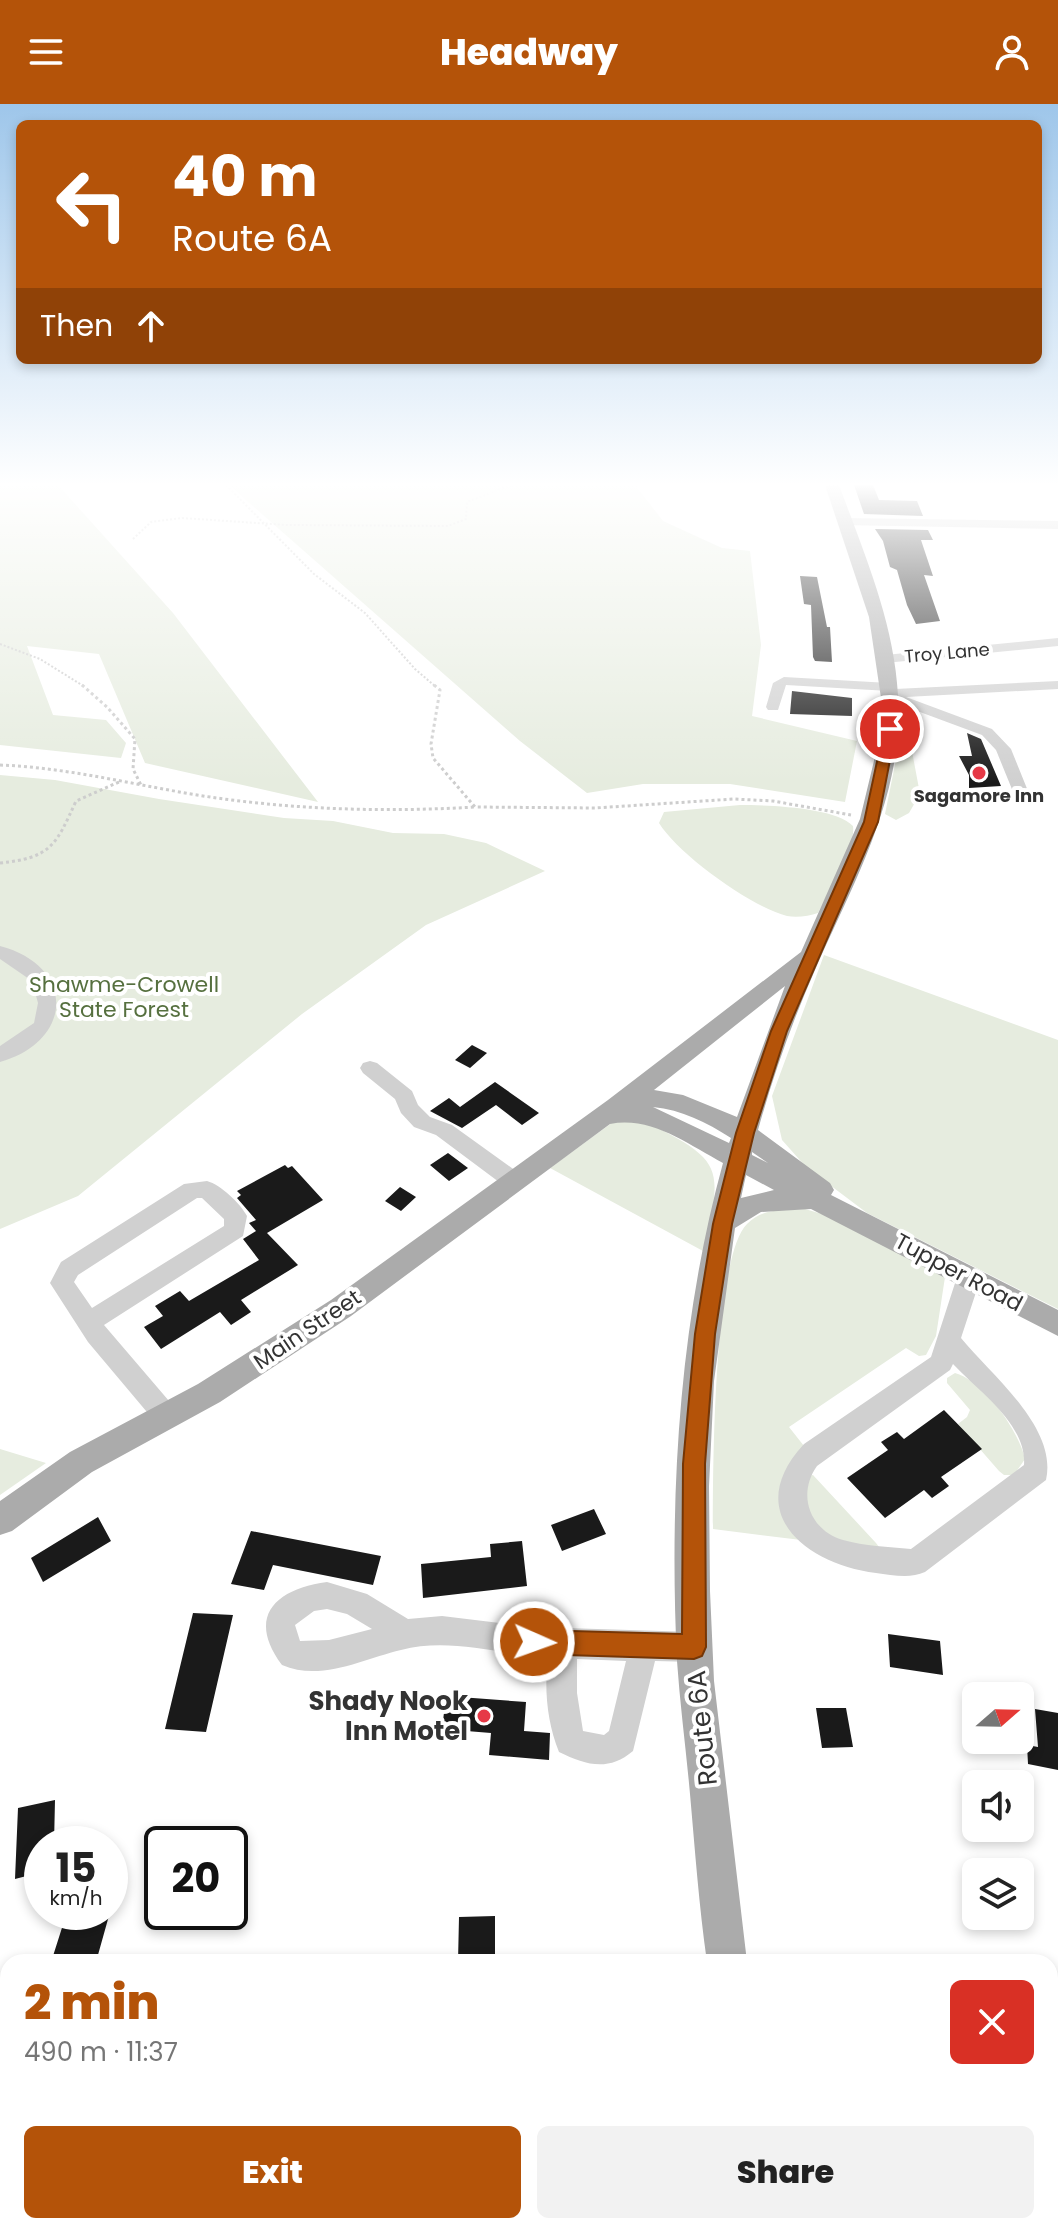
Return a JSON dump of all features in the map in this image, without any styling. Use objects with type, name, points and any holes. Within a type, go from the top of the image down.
[{"type":"main road","name":"Route 6A","points":[[726,1954],[694,1647],[694,1464],[705,1334],[722,1224],[741,1147],[779,1031],[872,820],[890,729],[892,693],[863,584]]},
{"type":"main road","name":"Main Street","points":[[0,1520],[81,1462],[251,1367],[341,1308],[609,1112],[811,954]]},
{"type":"main road","points":[[609,1112],[646,1114],[741,1147]]},
{"type":"main road","name":"Tupper Road","points":[[741,1147],[816,1201],[860,1220]]},
{"type":"main road","name":"Tupper Road","points":[[741,1147],[860,1220],[1058,1324]]},
{"type":"main road","points":[[722,1224],[735,1212],[755,1204],[790,1199],[816,1201]]},
{"type":"street","name":"Troy Lane","points":[[885,659],[1058,637]]},
{"type":"street","points":[[773,707],[780,683],[784,681],[892,693],[1058,685]]},
{"type":"street","points":[[892,693],[987,732],[1003,749],[1024,801]]},
{"type":"street","points":[[0,952],[28,967],[43,980],[48,995],[48,1016],[38,1032],[0,1055]]},
{"type":"street","points":[[370,1068],[405,1096],[408,1108],[422,1122],[444,1130],[515,1182]]},
{"type":"street","points":[[89,1322],[235,1230],[236,1216],[207,1189],[192,1190],[69,1269],[62,1283],[89,1322],[166,1416]]},
{"type":"street","points":[[949,1341],[967,1366],[1020,1417],[1035,1437],[1039,1450],[1037,1471],[915,1563],[867,1558],[834,1551],[817,1543],[800,1523],[791,1495],[806,1459],[933,1372],[941,1363],[969,1277]]},
{"type":"street","points":[[403,1633],[441,1630],[565,1643],[694,1647]]},
{"type":"street","points":[[565,1643],[560,1669],[562,1712],[570,1741],[594,1752],[613,1749],[622,1740],[644,1646]]},
{"type":"path","points":[[328,584],[365,613],[415,669],[438,686],[440,690],[431,744],[433,758],[475,807]]},
{"type":"path","points":[[0,644],[36,657],[84,684],[135,739],[132,763],[134,775],[141,785]]},
{"type":"path","points":[[0,765],[77,772],[224,799],[313,807],[428,810],[475,807],[595,808],[734,799],[780,802],[872,820]]},
{"type":"path","points":[[0,863],[35,861],[60,839],[76,801],[121,781]]},
{"type":"green space","points":[[0,584],[147,584],[173,613],[318,802],[145,763],[99,654],[27,646],[53,715],[106,720],[126,743],[121,758],[0,745]]},
{"type":"green space","points":[[342,584],[754,584],[761,645],[752,716],[857,741],[845,802],[730,784],[643,784],[587,793],[520,741]]},
{"type":"green space","points":[[900,740],[911,746],[920,794],[909,813],[896,820],[885,814]]},
{"type":"green space","name":"Shawme-Crowell State Forest","points":[[0,775],[55,780],[284,818],[333,821],[393,833],[444,834],[486,843],[545,871],[426,925],[302,1014],[78,1196],[0,1229]]},
{"type":"green space","points":[[740,805],[817,811],[853,826],[846,858],[818,913],[787,916],[754,902],[698,864],[668,836],[659,823],[664,812]]},
{"type":"green space","points":[[824,955],[1058,1040],[1058,1309],[867,1213],[806,1167],[782,1140],[772,1096]]},
{"type":"green space","points":[[644,1121],[690,1146],[704,1158],[711,1170],[714,1201],[703,1251],[550,1168],[613,1122]]},
{"type":"green space","points":[[805,1209],[829,1216],[945,1277],[936,1336],[926,1355],[919,1356],[906,1348],[789,1427],[804,1446],[801,1540],[713,1529],[717,1369],[727,1278],[736,1245],[747,1224],[759,1215]]},
{"type":"green space","points":[[955,1373],[988,1396],[1016,1435],[1025,1459],[1014,1475],[1004,1475],[999,1471],[958,1424],[970,1410],[947,1383],[947,1378]]},
{"type":"green space","points":[[0,1449],[46,1463],[0,1495]]},
{"type":"green space","points":[[813,1475],[879,1547],[833,1546],[803,1515],[809,1476]]},
{"type":"building","points":[[801,584],[818,584],[827,627],[830,627],[832,662],[815,661],[813,657],[811,605],[804,604]]},
{"type":"building","points":[[901,584],[927,584],[940,621],[916,624]]},
{"type":"building","points":[[792,691],[852,698],[852,716],[790,714]]},
{"type":"building","name":"Sagamore Inn","points":[[967,733],[981,739],[1001,786],[969,788],[969,775],[959,756],[972,756]]},
{"type":"building","points":[[472,1045],[487,1053],[470,1068],[455,1060]]},
{"type":"building","points":[[495,1082],[539,1113],[522,1125],[496,1105],[462,1128],[430,1111],[449,1098],[460,1107]]},
{"type":"building","points":[[448,1153],[468,1168],[449,1181],[430,1165]]},
{"type":"building","points":[[285,1165],[288,1168],[292,1166],[323,1200],[267,1233],[298,1265],[241,1300],[251,1312],[231,1325],[220,1312],[161,1349],[144,1327],[163,1316],[155,1306],[180,1291],[189,1301],[259,1260],[243,1239],[256,1231],[249,1223],[256,1220],[237,1198],[241,1195],[237,1191]]},
{"type":"building","points":[[400,1187],[416,1197],[401,1211],[385,1201]]},
{"type":"building","points":[[944,1410],[982,1449],[941,1477],[949,1486],[932,1498],[924,1490],[885,1518],[847,1478],[888,1450],[881,1442],[897,1432],[904,1439]]},
{"type":"building","points":[[594,1509],[606,1534],[562,1551],[551,1525]]},
{"type":"building","points":[[98,1517],[111,1541],[43,1582],[31,1558]]},
{"type":"building","points":[[251,1531],[381,1556],[373,1585],[273,1565],[264,1590],[231,1584]]},
{"type":"building","points":[[522,1541],[527,1586],[423,1598],[421,1564],[491,1557],[490,1544]]},
{"type":"building","points":[[193,1613],[233,1615],[206,1732],[165,1729]]},
{"type":"building","points":[[888,1634],[940,1641],[943,1675],[890,1667]]},
{"type":"building","name":"Shady Nook Inn Motel","points":[[446,1696],[526,1702],[524,1731],[550,1733],[549,1760],[489,1755],[491,1733],[442,1729]]},
{"type":"building","points":[[816,1708],[846,1708],[853,1747],[822,1748]]},
{"type":"building","points":[[1035,1709],[1058,1713],[1058,1770],[1028,1764],[1027,1754],[1034,1754],[1034,1746],[1038,1747]]},
{"type":"building","points":[[55,1800],[54,1826],[24,1826],[24,1877],[15,1879],[18,1808]]},
{"type":"building","points":[[495,1916],[495,1954],[458,1954],[459,1917]]},
{"type":"building","points":[[61,1930],[105,1930],[98,1954],[54,1954]]},
{"type":"place","name":"Sagamore Inn","points":[[979,773]]},
{"type":"place","name":"Shady Nook Inn Motel","points":[[484,1716]]},
{"type":"route","points":[[534,1642],[694,1647],[694,1464],[700,1375],[722,1224],[737,1160],[779,1031],[871,822],[890,729]]}]
